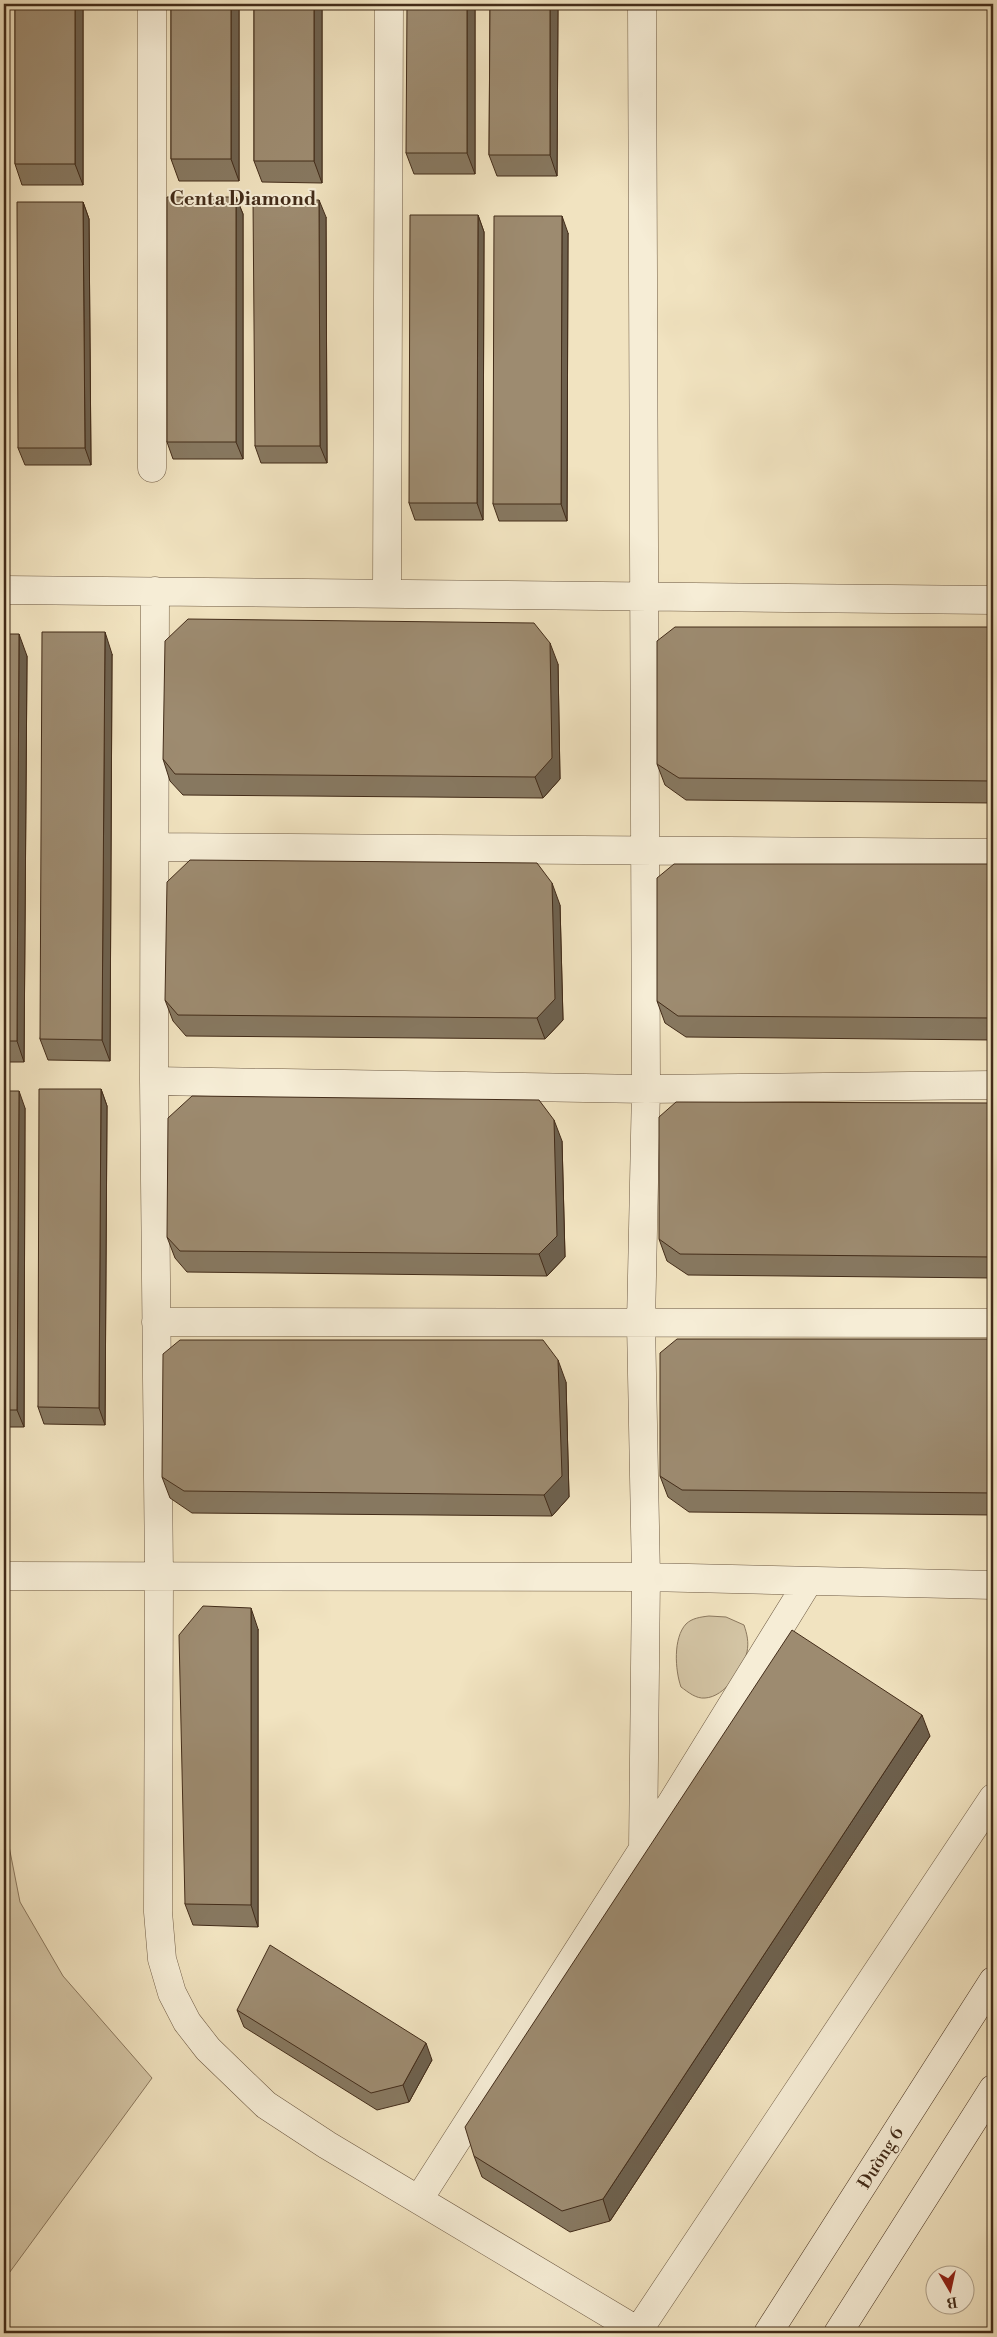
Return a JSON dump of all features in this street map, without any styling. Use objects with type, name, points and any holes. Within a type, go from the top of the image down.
[{"type":"street","points":[[152,4],[152,468]]},
{"type":"street","points":[[386,594],[389,4]]},
{"type":"street","points":[[642,4],[646,1089],[641,1323],[646,1576],[643,1849]]},
{"type":"street","points":[[4,590],[993,600]]},
{"type":"street","points":[[155,591],[156,847],[154,1081],[159,1575],[158,1912],[162,1959],[172,1993],[187,2022],[208,2049],[266,2106],[327,2145],[638,2331],[993,1798]]},
{"type":"street","points":[[156,847],[993,853]]},
{"type":"street","points":[[154,1081],[646,1089],[993,1085]]},
{"type":"street","points":[[156,1322],[993,1323]]},
{"type":"street","points":[[4,1576],[646,1576],[808,1582],[993,1585]]},
{"type":"street","points":[[419,2200],[643,1849],[808,1582]]},
{"type":"street","name":"Đường 6","points":[[768,2333],[993,1981]]},
{"type":"street","points":[[838,2333],[993,2088]]},
{"type":"shaded area","points":[[709,1616],[726,1617],[744,1625],[748,1648],[742,1666],[732,1681],[719,1693],[702,1698],[692,1695],[681,1687],[677,1672],[676,1654],[679,1637],[686,1624],[694,1619]]},
{"type":"shaded area","points":[[4,1821],[20,1902],[63,1976],[152,2078],[4,2280]]},
{"type":"building","points":[[15,4],[75,4],[75,164],[15,164]]},
{"type":"building","points":[[171,4],[231,4],[231,159],[171,159]]},
{"type":"building","points":[[254,4],[314,4],[314,161],[254,161]]},
{"type":"building","points":[[407,4],[467,4],[467,153],[406,153]]},
{"type":"building","points":[[490,4],[550,4],[550,155],[489,155]]},
{"type":"building","points":[[167,197],[236,197],[236,442],[167,442]]},
{"type":"building","points":[[253,200],[319,200],[320,446],[255,446]]},
{"type":"building","points":[[17,202],[83,202],[85,448],[18,448]]},
{"type":"building","points":[[410,215],[478,215],[477,503],[409,503]]},
{"type":"building","points":[[494,216],[562,216],[561,504],[493,504]]},
{"type":"building","points":[[188,619],[534,623],[550,643],[552,758],[535,777],[175,774],[163,759],[165,641]]},
{"type":"building","points":[[675,627],[993,627],[993,781],[679,778],[657,764],[657,641]]},
{"type":"building","points":[[42,632],[105,632],[102,1040],[40,1039]]},
{"type":"building","points":[[4,634],[19,634],[17,1041],[4,1041]]},
{"type":"building","points":[[190,860],[537,863],[552,883],[555,999],[537,1018],[178,1015],[165,1000],[167,882]]},
{"type":"building","points":[[674,864],[993,864],[993,1018],[678,1016],[657,1001],[657,878]]},
{"type":"building","points":[[39,1089],[101,1089],[99,1408],[38,1407]]},
{"type":"building","points":[[4,1091],[19,1091],[17,1410],[4,1410]]},
{"type":"building","points":[[192,1096],[539,1100],[554,1120],[557,1236],[539,1254],[180,1251],[167,1237],[168,1118]]},
{"type":"building","points":[[676,1102],[993,1103],[993,1257],[680,1254],[659,1239],[659,1117]]},
{"type":"building","points":[[677,1339],[993,1339],[993,1493],[682,1490],[660,1476],[660,1353]]},
{"type":"building","points":[[180,1340],[543,1340],[558,1360],[562,1476],[544,1495],[184,1491],[162,1477],[163,1354]]},
{"type":"building","points":[[203,1606],[251,1608],[251,1905],[185,1904],[179,1635]]},
{"type":"building","points":[[792,1630],[922,1715],[603,2199],[562,2211],[474,2156],[465,2127]]},
{"type":"building","points":[[270,1945],[426,2043],[403,2085],[371,2093],[237,2010]]},
{"type":"district","name":"Centa Diamond","points":[[243,199]]}]
